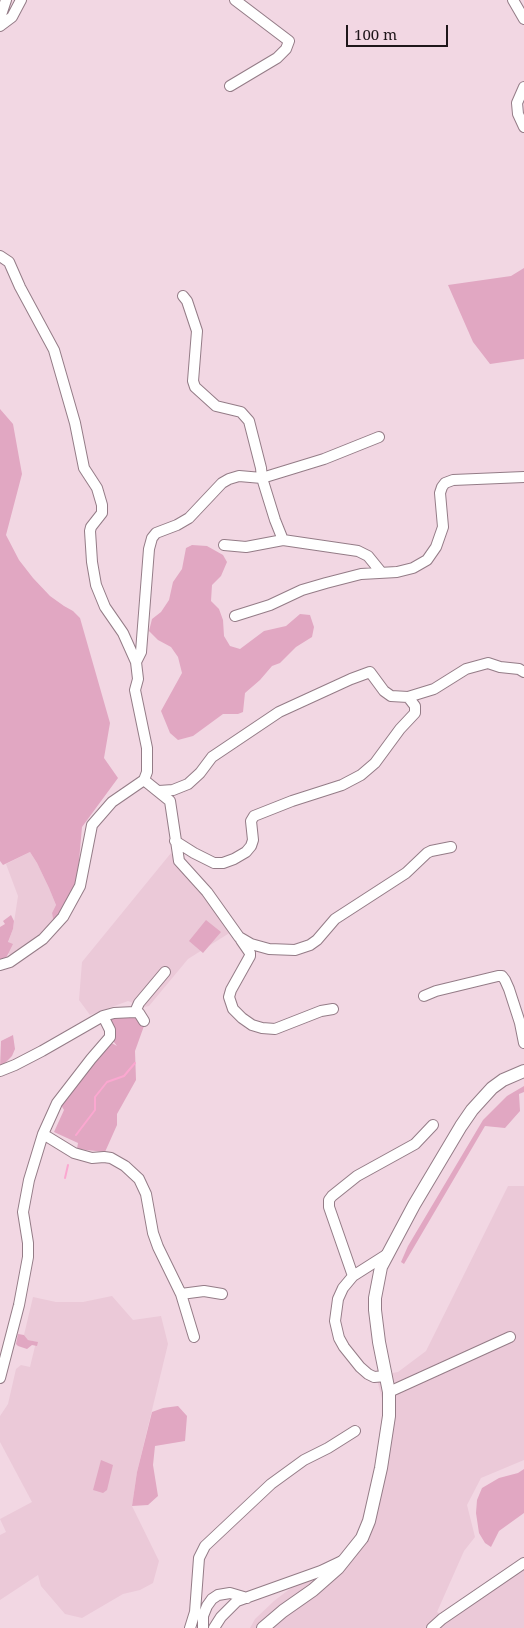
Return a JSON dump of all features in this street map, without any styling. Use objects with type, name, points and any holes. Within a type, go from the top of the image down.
[{"type":"main road","points":[[263,1628],[328,1577],[347,1558],[362,1538],[369,1521],[387,1436],[389,1392],[379,1342],[375,1298],[381,1267],[386,1255],[456,1134],[472,1110],[492,1088],[503,1080],[524,1071]]},
{"type":"street","points":[[0,18],[6,0]]},
{"type":"street","points":[[0,26],[12,17],[21,0]]},
{"type":"street","points":[[230,86],[277,58],[286,48],[289,41],[235,0]]},
{"type":"street","points":[[513,0],[524,19]]},
{"type":"street","points":[[524,87],[517,103],[518,114],[524,128]]},
{"type":"street","points":[[0,256],[9,262],[20,287],[54,350],[75,423],[84,468],[96,488],[102,505],[102,513],[90,531],[96,585],[105,607],[123,634],[136,662],[138,679],[135,690],[147,748],[147,772],[144,780],[112,802],[92,825],[88,837],[85,869],[80,886],[63,917],[43,939],[10,962],[1,965]]},
{"type":"street","points":[[183,296],[197,331],[193,381],[195,387],[216,406],[241,412],[249,421],[262,478],[283,540]]},
{"type":"street","points":[[136,662],[141,652],[149,549],[152,538],[156,533],[189,518],[222,483],[229,479],[245,476],[262,478],[324,459],[379,437]]},
{"type":"street","points":[[235,616],[270,605],[302,590],[326,583],[361,574],[397,572],[413,568],[427,560],[436,547],[443,527],[440,493],[445,483],[453,480],[524,476]]},
{"type":"street","points":[[224,545],[246,547],[283,540],[358,551],[368,556],[381,572]]},
{"type":"street","points":[[159,791],[184,787],[212,757],[268,718],[290,706],[370,672],[384,691],[391,696],[408,697],[434,689],[466,669],[483,665],[514,668],[524,672]]},
{"type":"street","points":[[176,841],[214,863],[223,863],[246,852],[252,846],[251,821],[254,816],[292,801],[342,786],[369,769],[415,713],[415,706],[408,697]]},
{"type":"street","points":[[144,780],[170,800],[179,861],[207,892],[250,953],[233,985],[229,997],[233,1009],[252,1025],[275,1029],[321,1011],[333,1009]]},
{"type":"street","points":[[240,937],[259,946],[274,949],[295,950],[310,945],[324,934],[335,919],[406,873],[426,853],[451,847]]},
{"type":"street","points":[[135,1012],[140,1002],[165,972]]},
{"type":"street","points":[[424,996],[436,991],[502,976],[509,989],[524,1042]]},
{"type":"street","points":[[0,1070],[15,1066],[36,1055],[103,1016],[121,1012],[135,1012],[144,1021]]},
{"type":"street","points":[[0,1378],[19,1305],[26,1266],[28,1243],[24,1208],[29,1180],[43,1134],[57,1103],[110,1037],[110,1030],[103,1016]]},
{"type":"street","points":[[353,1276],[329,1207],[329,1200],[357,1176],[415,1144],[433,1126]]},
{"type":"street","points":[[43,1134],[74,1154],[92,1158],[111,1158],[139,1179],[146,1194],[156,1240],[181,1294],[194,1337]]},
{"type":"street","points":[[386,1255],[353,1276],[343,1288],[336,1307],[335,1321],[339,1338],[352,1357],[368,1374],[374,1377],[386,1376]]},
{"type":"street","points":[[181,1294],[204,1292],[222,1294]]},
{"type":"street","points":[[389,1392],[510,1336]]},
{"type":"street","points":[[190,1628],[195,1612],[199,1558],[205,1546],[271,1484],[304,1460],[355,1431]]},
{"type":"street","points":[[214,1628],[228,1609],[237,1601],[324,1570],[347,1558]]},
{"type":"street","points":[[432,1628],[442,1619],[524,1563]]},
{"type":"street","points":[[195,1612],[207,1606],[218,1595],[230,1594],[247,1598]]},
{"type":"street","points":[[203,1628],[203,1616],[207,1606]]},
{"type":"shaded area","points":[[524,268],[524,359],[490,364],[473,342],[448,285],[511,276]]},
{"type":"shaded area","points":[[0,409],[13,424],[22,474],[6,535],[19,560],[33,578],[50,596],[73,611],[80,618],[110,723],[104,758],[118,778],[82,827],[77,884],[54,925],[52,913],[56,905],[30,852],[3,865],[0,861]]},
{"type":"shaded area","points":[[192,545],[207,546],[223,555],[227,562],[221,576],[212,585],[211,601],[219,609],[223,620],[224,636],[230,646],[240,649],[264,631],[286,626],[300,614],[310,615],[314,627],[312,637],[296,647],[280,663],[272,666],[245,693],[243,712],[223,714],[193,736],[178,740],[170,733],[161,711],[182,673],[178,657],[171,647],[158,640],[149,631],[152,619],[161,612],[169,600],[173,582],[182,569],[186,548]]},
{"type":"shaded area","points":[[30,852],[56,905],[52,913],[54,925],[14,958],[5,951],[13,929],[18,896],[6,864]]},
{"type":"shaded area","points":[[171,853],[186,874],[212,903],[231,932],[188,959],[149,1006],[144,1007],[128,1001],[90,1015],[79,1000],[82,962]]},
{"type":"shaded area","points":[[11,915],[14,921],[8,942],[13,944],[3,963],[0,964],[0,927],[5,924],[3,921]]},
{"type":"shaded area","points":[[206,920],[221,932],[203,953],[189,941]]},
{"type":"shaded area","points":[[135,1012],[144,1026],[135,1051],[136,1080],[117,1114],[117,1125],[105,1152],[77,1149],[78,1143],[54,1132],[64,1110],[61,1105],[106,1040],[117,1046],[110,1037],[103,1016]]},
{"type":"shaded area","points":[[13,1035],[15,1049],[12,1056],[0,1068],[1,1041]]},
{"type":"shaded area","points":[[524,1086],[524,1092],[519,1094],[520,1111],[505,1128],[485,1126],[404,1264],[401,1262],[408,1246],[483,1120],[507,1096]]},
{"type":"shaded area","points":[[508,1186],[524,1186],[524,1460],[481,1478],[467,1505],[475,1537],[464,1551],[437,1612],[447,1619],[524,1570],[524,1628],[250,1628],[255,1619],[274,1601],[291,1588],[340,1558],[357,1538],[388,1421],[376,1376],[398,1372],[426,1351]]},
{"type":"shaded area","points":[[112,1296],[133,1320],[161,1316],[168,1344],[137,1472],[132,1506],[159,1561],[153,1583],[140,1590],[123,1594],[82,1618],[65,1614],[41,1586],[38,1575],[0,1600],[0,1535],[6,1532],[0,1519],[32,1502],[0,1442],[0,1416],[8,1404],[16,1369],[21,1365],[30,1367],[36,1342],[28,1340],[24,1335],[33,1297],[56,1302],[83,1302]]},
{"type":"shaded area","points":[[18,1334],[24,1335],[28,1340],[38,1342],[37,1346],[32,1345],[27,1349],[18,1346],[16,1344]]},
{"type":"shaded area","points":[[178,1406],[187,1416],[185,1441],[155,1446],[153,1465],[158,1496],[148,1505],[132,1506],[137,1472],[152,1412]]},
{"type":"shaded area","points":[[101,1460],[113,1465],[107,1490],[103,1493],[93,1490]]},
{"type":"shaded area","points":[[524,1469],[524,1513],[499,1531],[491,1547],[485,1543],[479,1533],[476,1513],[477,1500],[482,1488],[499,1478],[518,1473]]},
{"type":"waterway","points":[[76,1135],[95,1110],[95,1097],[107,1082],[124,1076],[135,1063]]},
{"type":"waterway","points":[[65,1178],[68,1165]]}]
